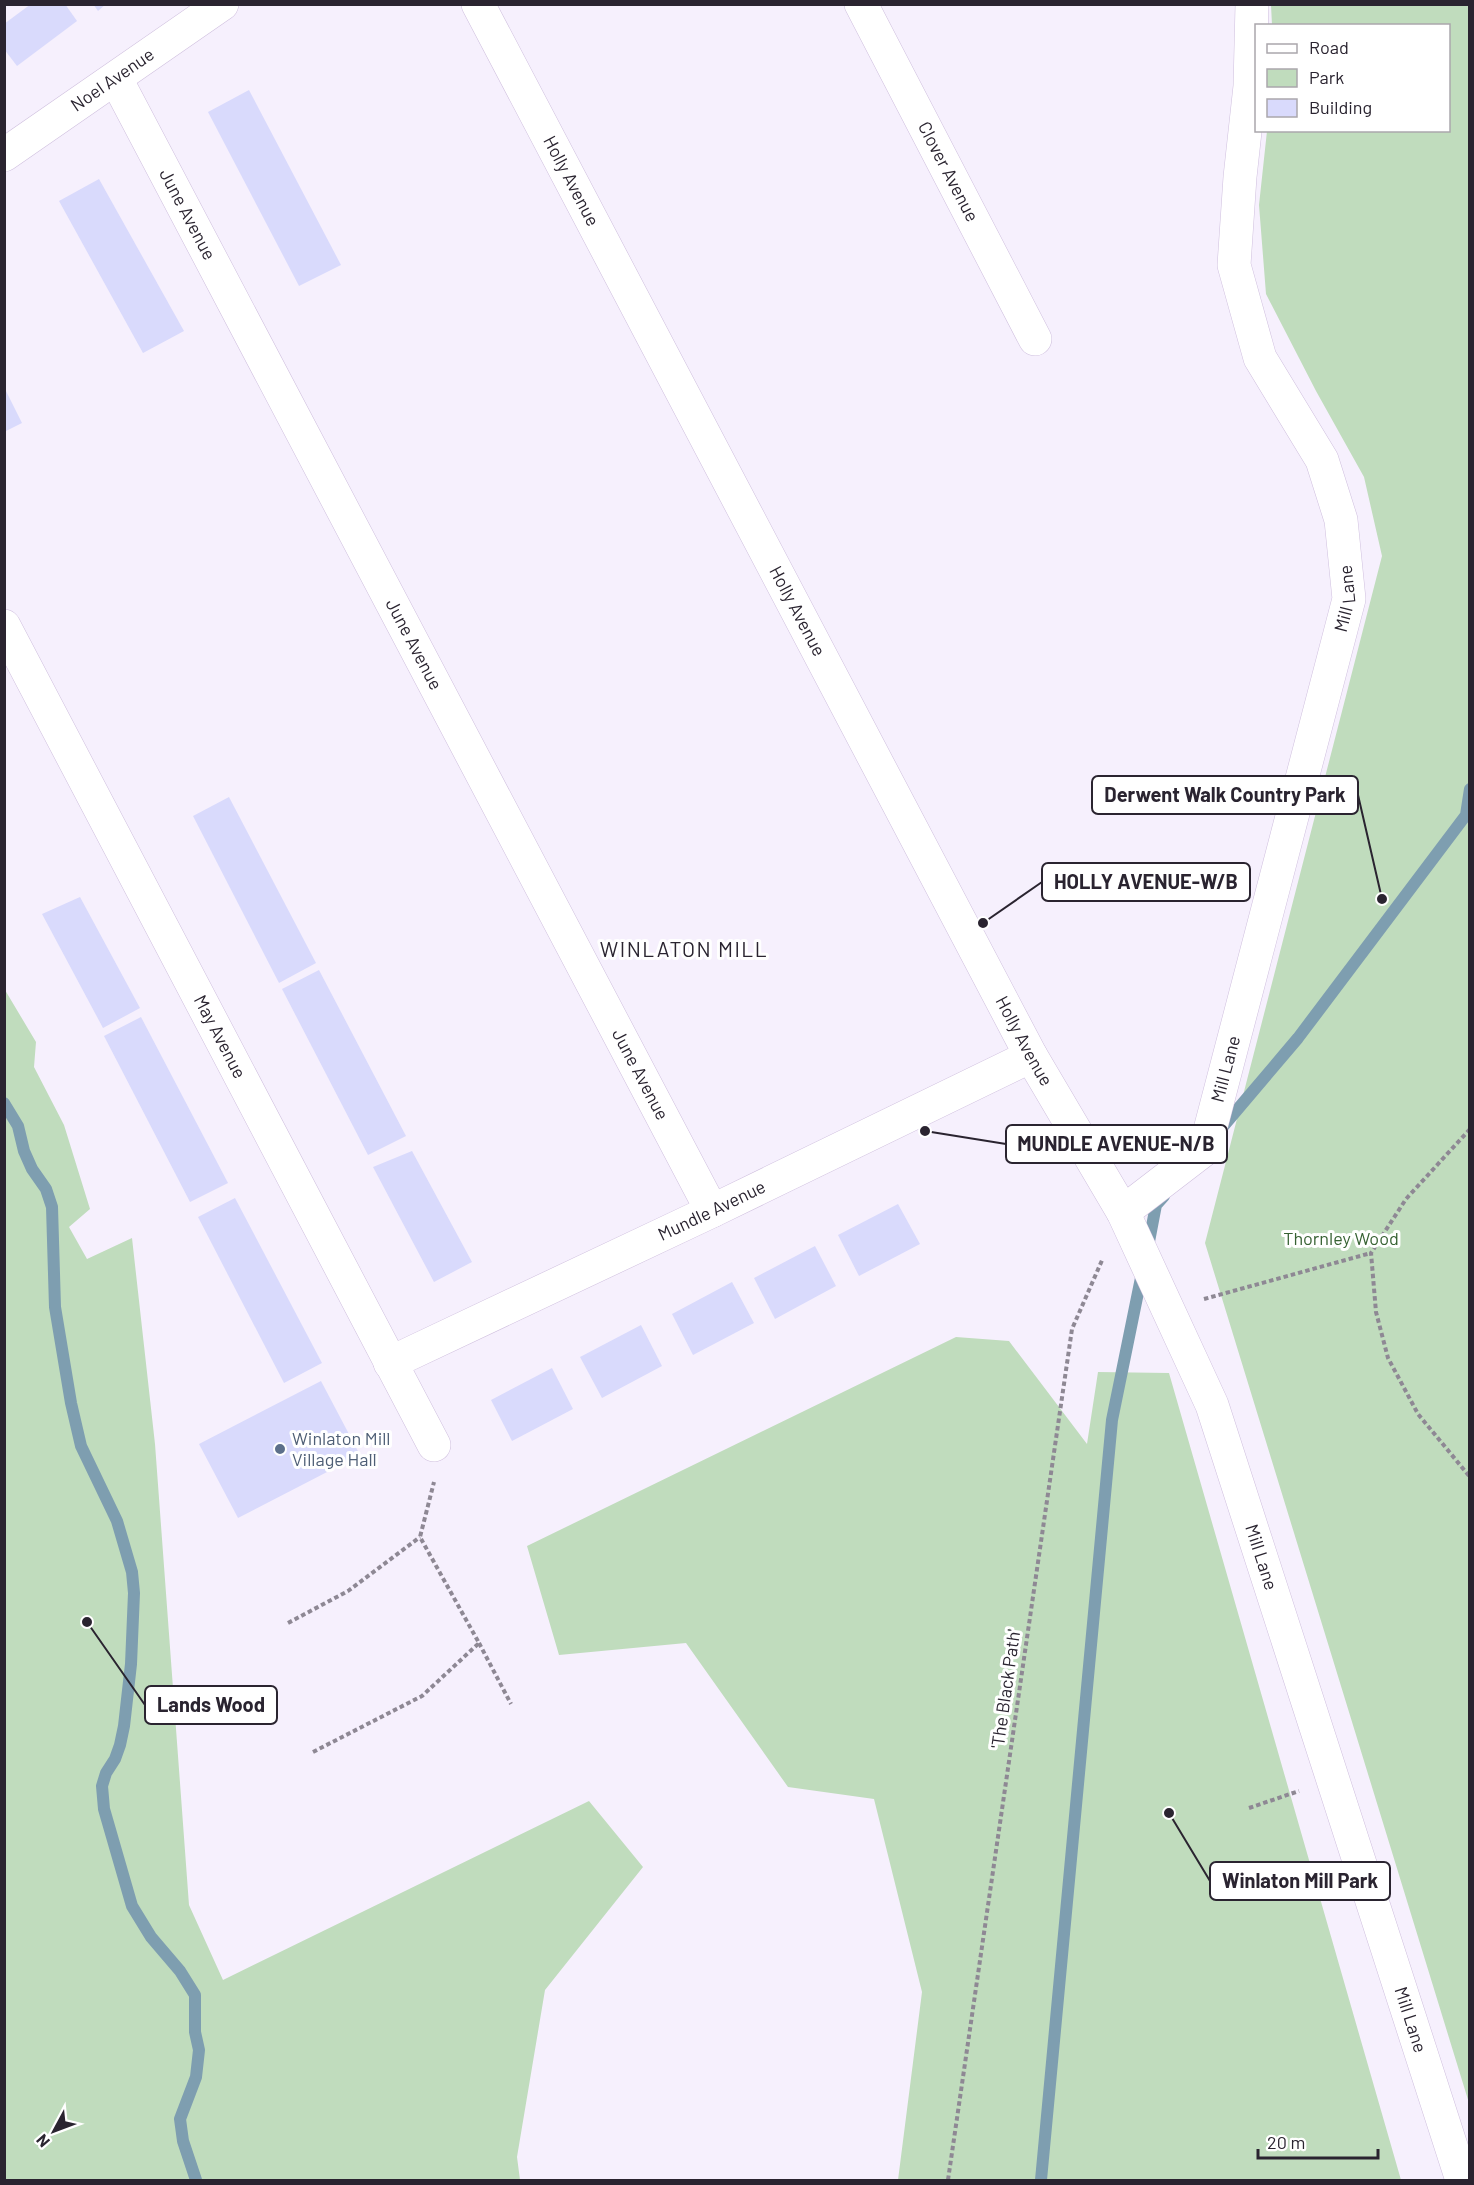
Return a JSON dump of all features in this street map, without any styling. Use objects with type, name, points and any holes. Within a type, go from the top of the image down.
[{"type":"street","name":"Noel Avenue","points":[[4,156],[222,4]]},
{"type":"street","name":"Holly Avenue","points":[[478,4],[1031,1056],[1123,1212]]},
{"type":"street","name":"Clover Avenue","points":[[861,4],[1035,339]]},
{"type":"street","name":"Mill Lane","points":[[1252,4],[1250,86],[1240,177],[1234,265],[1260,358],[1322,460],[1341,520],[1349,599],[1205,1149],[1123,1212],[1212,1405],[1462,2181]]},
{"type":"street","name":"June Avenue","points":[[116,79],[712,1210]]},
{"type":"street","name":"May Avenue","points":[[4,626],[434,1446]]},
{"type":"street","name":"Mundle Avenue","points":[[390,1363],[1031,1056]]},
{"type":"path","points":[[1470,1129],[1406,1199],[1371,1253],[1376,1312],[1388,1358],[1418,1414],[1470,1477]]},
{"type":"path","name":"'The Black Path'","points":[[948,2181],[1072,1329],[1123,1212]]},
{"type":"path","points":[[1168,1309],[1371,1253]]},
{"type":"path","points":[[288,1623],[348,1591],[420,1537],[434,1486],[434,1446]]},
{"type":"path","points":[[420,1537],[511,1704]]},
{"type":"path","points":[[313,1752],[422,1695],[479,1643]]},
{"type":"path","points":[[1249,1808],[1334,1779]]},
{"type":"green space","name":"Thornley Wood","points":[[1271,5],[1469,5],[1469,2103],[1205,1243],[1382,556],[1364,477],[1266,294],[1259,205],[1267,132],[1450,132],[1450,24],[1272,24]]},
{"type":"green space","points":[[5,990],[36,1042],[34,1067],[64,1125],[90,1209],[69,1227],[87,1259],[132,1238],[155,1444],[189,1905],[223,1980],[589,1801],[643,1867],[545,1990],[517,2157],[520,2180],[5,2180]]},
{"type":"green space","points":[[956,1337],[1009,1341],[1087,1444],[1098,1372],[1169,1373],[1401,2180],[898,2180],[922,1992],[874,1799],[788,1787],[686,1643],[559,1655],[527,1546]]},
{"type":"building","points":[[31,4],[65,4],[77,21],[17,66],[4,49],[4,24]]},
{"type":"building","points":[[93,4],[106,4],[98,11]]},
{"type":"building","points":[[249,90],[341,265],[299,286],[208,112]]},
{"type":"building","points":[[99,179],[184,331],[143,353],[59,201]]},
{"type":"building","points":[[4,387],[22,423],[4,432]]},
{"type":"building","points":[[229,797],[316,963],[279,983],[193,816]]},
{"type":"building","points":[[80,897],[140,1008],[103,1028],[42,914]]},
{"type":"building","points":[[319,970],[406,1136],[368,1155],[282,989]]},
{"type":"building","points":[[141,1017],[228,1183],[190,1202],[104,1036]]},
{"type":"building","points":[[412,1151],[472,1262],[434,1282],[373,1167]]},
{"type":"building","points":[[235,1198],[322,1363],[284,1383],[198,1217]]},
{"type":"building","points":[[898,1204],[920,1244],[859,1276],[838,1235]]},
{"type":"building","points":[[815,1246],[836,1286],[775,1319],[754,1278]]},
{"type":"building","points":[[732,1282],[754,1323],[693,1355],[672,1314]]},
{"type":"building","points":[[641,1325],[662,1366],[602,1398],[580,1357]]},
{"type":"building","points":[[552,1368],[573,1409],[512,1441],[491,1400]]},
{"type":"building","name":"Winlaton Mill Village Hall","points":[[321,1381],[360,1455],[238,1518],[199,1444]]},
{"type":"waterway","points":[[1220,1130],[1298,1038],[1466,815],[1470,789]]},
{"type":"waterway","points":[[4,1103],[18,1126],[24,1151],[32,1169],[46,1189],[52,1207],[55,1307],[71,1403],[81,1446],[117,1521],[132,1572],[134,1593],[131,1664],[124,1726],[115,1759],[106,1773],[102,1786],[104,1809],[132,1906],[151,1937],[180,1971],[195,1995],[195,2032],[199,2050],[196,2077],[180,2119],[183,2141],[196,2180]]},
{"type":"waterway","points":[[1148,1247],[1156,1205],[1164,1196]]},
{"type":"waterway","points":[[1041,2180],[1112,1420],[1142,1273]]},
{"type":"place","name":"Derwent Walk Country Park","points":[[1382,899]]},
{"type":"place","name":"HOLLY AVENUE-W/B","points":[[983,923]]},
{"type":"place","name":"MUNDLE AVENUE-N/B","points":[[925,1131]]},
{"type":"place","name":"Winlaton Mill Village Hall","points":[[280,1449]]},
{"type":"place","name":"Lands Wood","points":[[87,1622]]},
{"type":"place","name":"Winlaton Mill Park","points":[[1169,1813]]},
{"type":"district","name":"WINLATON MILL","points":[[684,950]]}]
